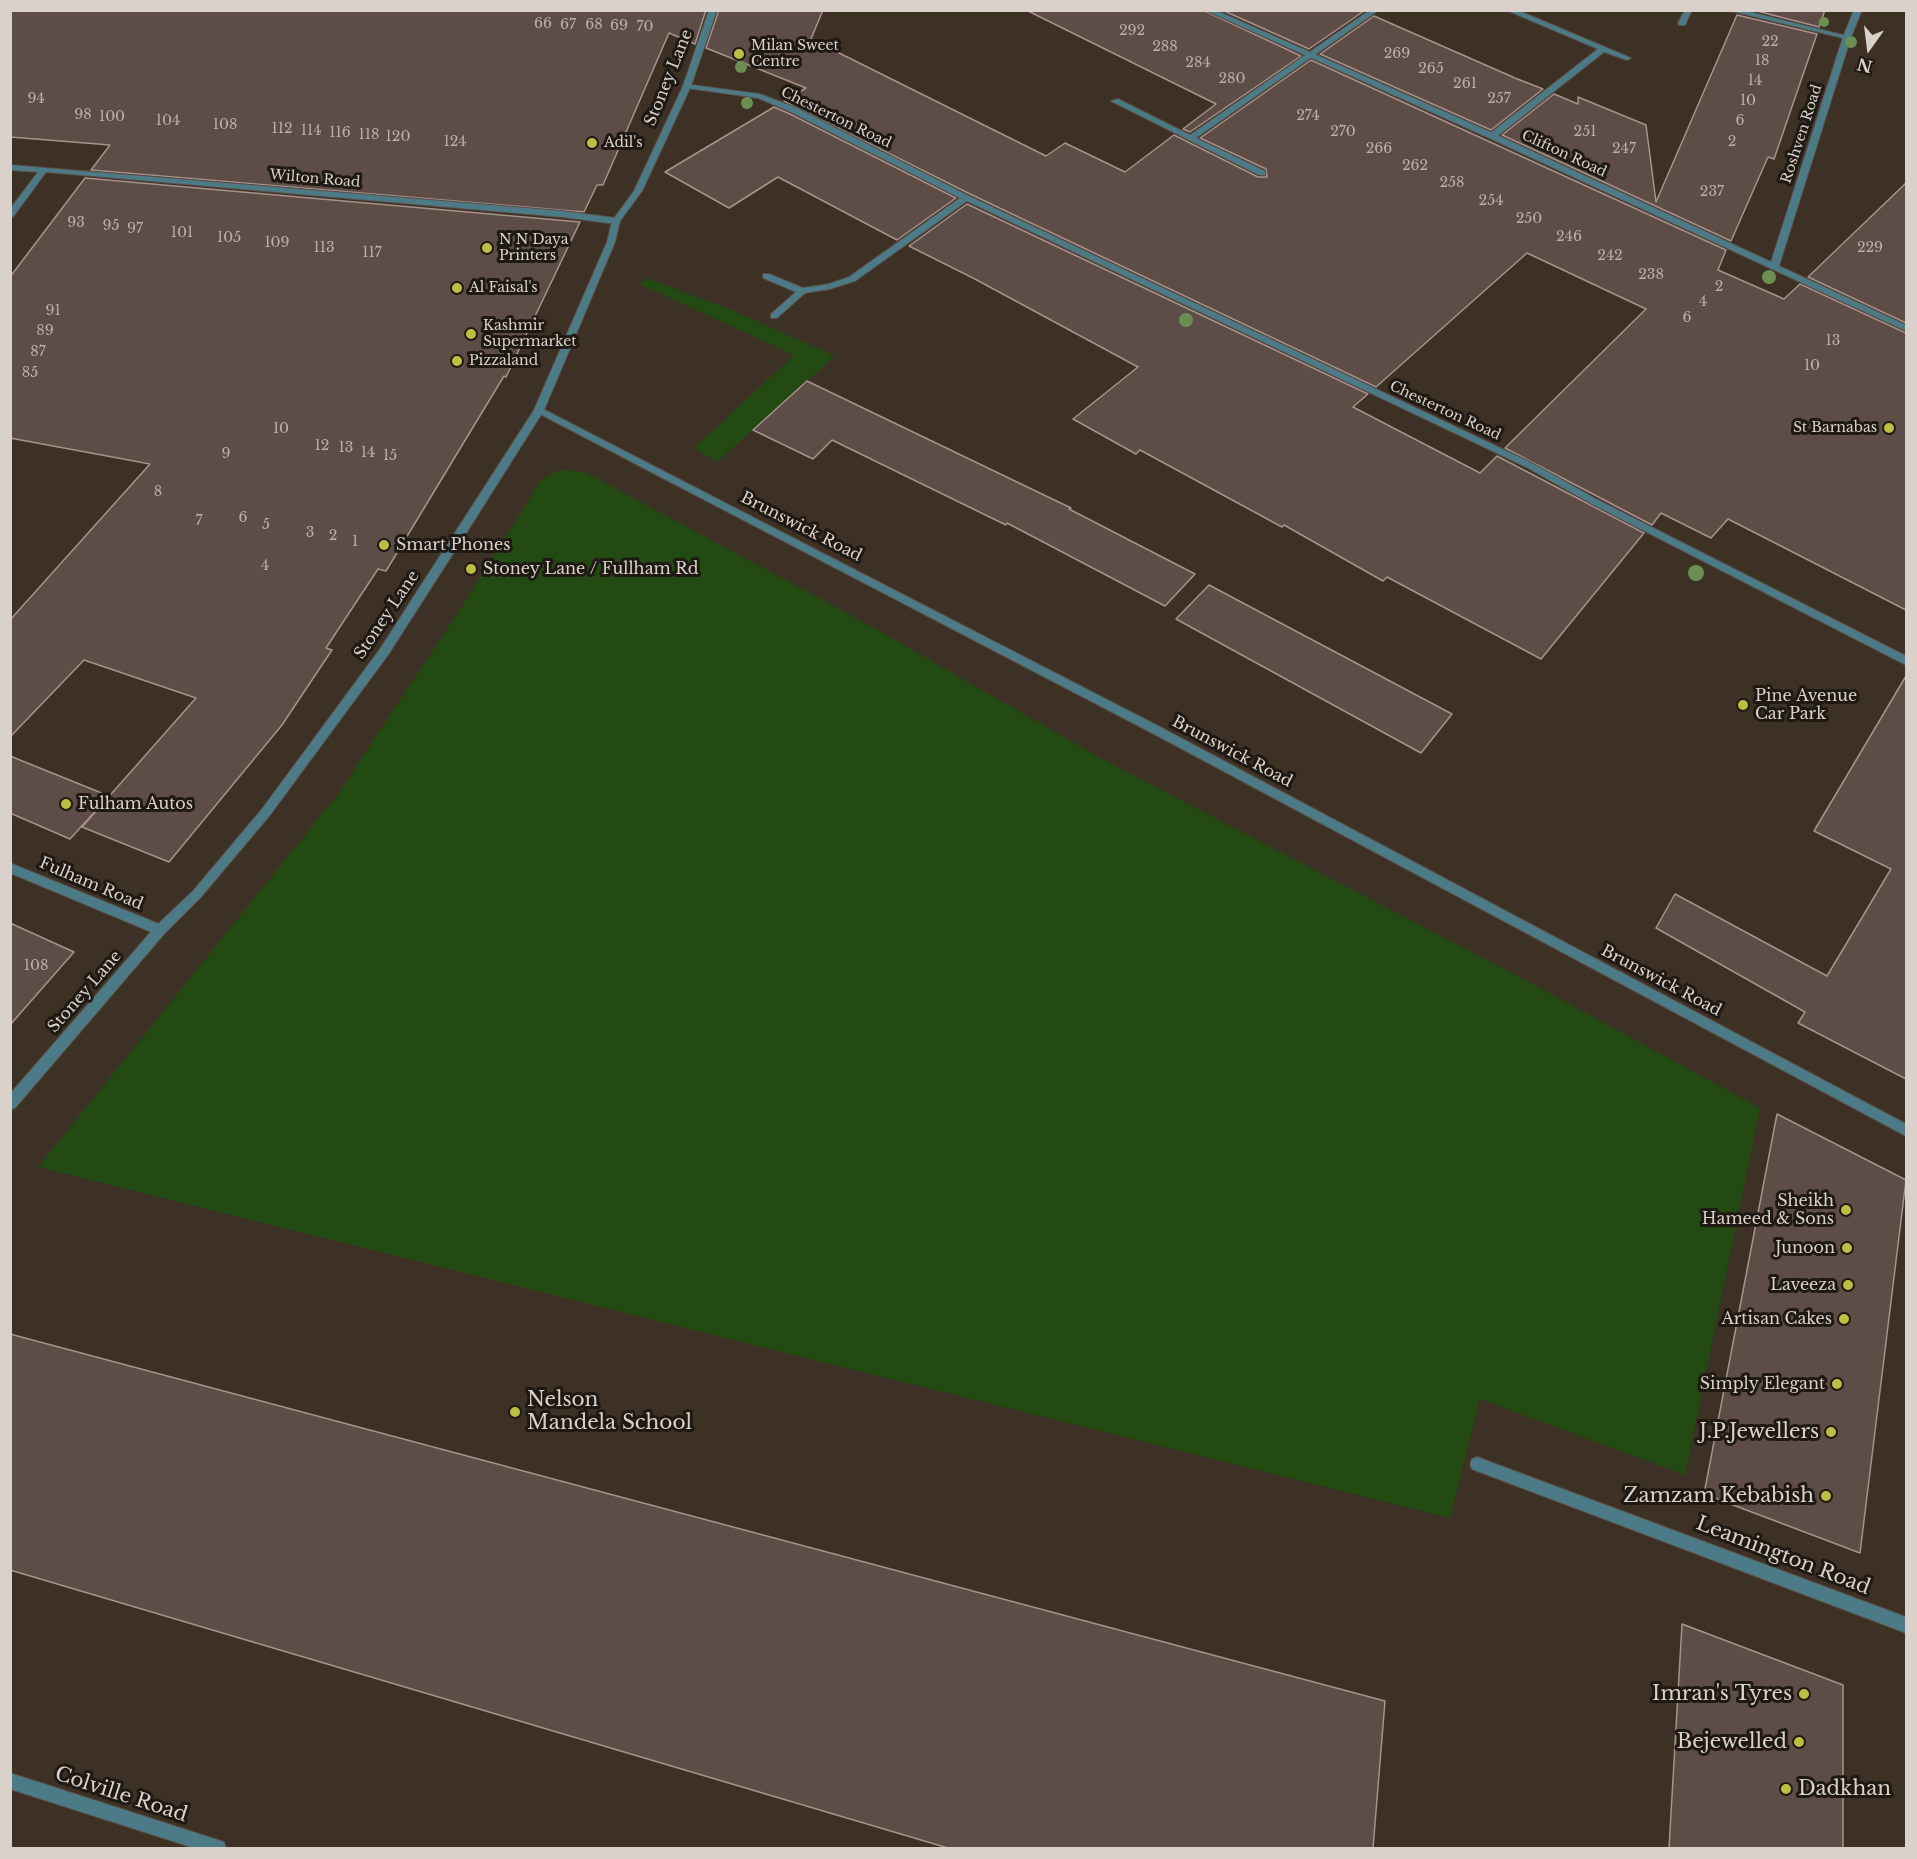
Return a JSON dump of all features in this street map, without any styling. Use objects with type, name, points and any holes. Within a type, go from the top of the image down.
[{"type":"street","name":"Stoney Lane","points":[[10,1104],[160,930],[198,894],[266,812],[384,652],[539,410],[611,242],[616,221],[638,191],[687,86],[713,10]]},
{"type":"street","name":"Clifton Road","points":[[1208,10],[1492,136],[1906,328]]},
{"type":"street","points":[[1190,138],[1376,10]]},
{"type":"street","points":[[1509,10],[1627,58]]},
{"type":"street","points":[[1682,23],[1689,10]]},
{"type":"street","points":[[1730,10],[1847,37]]},
{"type":"street","name":"Roshven Road","points":[[1774,266],[1847,37],[1858,10]]},
{"type":"street","points":[[1492,136],[1604,49]]},
{"type":"street","name":"Chesterton Road","points":[[687,86],[760,96],[794,110],[966,198],[1529,465],[1593,501],[1906,661]]},
{"type":"street","points":[[1114,101],[1262,173]]},
{"type":"street","name":"Wilton Road","points":[[10,167],[562,214],[616,221]]},
{"type":"street","points":[[10,214],[44,169]]},
{"type":"street","points":[[774,316],[802,291],[852,279],[966,198]]},
{"type":"street","points":[[766,276],[802,291]]},
{"type":"street","name":"Brunswick Road","points":[[539,410],[1158,731],[1906,1131]]},
{"type":"street","name":"Fulham Road","points":[[10,868],[160,930]]},
{"type":"street","name":"Leamington Road","points":[[1476,1464],[1906,1625]]},
{"type":"street","name":"Colville Road","points":[[10,1781],[218,1848]]},
{"type":"green space","points":[[646,278],[727,308],[835,356],[717,462],[694,448],[794,355],[640,284]]},
{"type":"green space","points":[[559,470],[585,472],[858,619],[1106,761],[1527,981],[1760,1108],[1685,1475],[1480,1399],[1450,1518],[38,1167],[338,794],[466,600],[541,480]]},
{"type":"building","points":[[10,10],[706,10],[695,44],[669,33],[603,185],[597,185],[584,212],[91,170],[110,145],[10,137]]},
{"type":"building","points":[[719,10],[823,10],[811,39],[1046,156],[1065,143],[1125,172],[1174,135],[1258,177],[1267,177],[1266,169],[1200,138],[1311,60],[1726,250],[1718,270],[1784,299],[1800,284],[1906,333],[1906,610],[1728,519],[1711,538],[1661,513],[1652,525],[1505,448],[1646,309],[1527,253],[1376,387],[970,194],[784,101],[806,88],[706,48]]},
{"type":"building","points":[[1026,10],[1203,10],[1301,56],[1190,132],[1183,129],[1216,104]]},
{"type":"building","points":[[1222,10],[1362,10],[1364,11],[1309,49]]},
{"type":"building","points":[[1753,10],[1825,10],[1819,27]]},
{"type":"building","points":[[1737,15],[1817,34],[1774,159],[1768,157],[1731,241],[1502,135],[1554,94],[1578,104],[1578,97],[1646,125],[1656,202]]},
{"type":"building","points":[[1374,16],[1543,89],[1491,130],[1320,54]]},
{"type":"building","points":[[774,107],[956,198],[897,240],[778,177],[729,208],[665,172]]},
{"type":"building","points":[[85,178],[580,222],[506,377],[504,376],[386,571],[378,569],[326,648],[332,650],[282,725],[169,862],[82,827],[196,698],[84,660],[10,737],[10,620],[150,464],[10,438],[10,277]]},
{"type":"building","points":[[1906,183],[1906,323],[1808,277]]},
{"type":"building","points":[[967,204],[1368,394],[1353,407],[1480,473],[1497,456],[1644,533],[1541,659],[1387,577],[1383,581],[1284,525],[1282,527],[1140,450],[1136,454],[1073,419],[1138,367],[909,246]]},
{"type":"building","points":[[807,381],[1071,508],[1069,509],[1195,574],[1165,606],[1007,523],[1006,525],[832,440],[813,459],[753,430]]},
{"type":"building","points":[[1209,585],[1452,714],[1421,753],[1176,619]]},
{"type":"building","points":[[1906,676],[1906,1079],[1798,1023],[1805,1012],[1656,928],[1675,894],[1827,976],[1891,869],[1814,831]]},
{"type":"building","name":"Fulham Autos","points":[[10,756],[109,796],[70,839],[10,813]]},
{"type":"building","points":[[10,923],[74,952],[10,1025]]},
{"type":"building","points":[[1777,1114],[1906,1180],[1860,1553],[1704,1494]]},
{"type":"building","points":[[10,1334],[1385,1701],[1373,1848],[948,1848],[10,1570]]},
{"type":"building","points":[[1682,1624],[1843,1685],[1843,1848],[1669,1848]]},
{"type":"place","name":"Milan Sweet Centre","points":[[739,54]]},
{"type":"place","name":"Adil's","points":[[592,143]]},
{"type":"place","name":"N N Daya Printers","points":[[487,248]]},
{"type":"place","name":"Al Faisal's","points":[[457,288]]},
{"type":"place","name":"Kashmir Supermarket","points":[[471,334]]},
{"type":"place","name":"Pizzaland","points":[[457,361]]},
{"type":"place","name":"St Barnabas","points":[[1889,428]]},
{"type":"place","name":"Smart Phones","points":[[384,545]]},
{"type":"place","name":"Stoney Lane / Fullham Rd","points":[[471,569]]},
{"type":"place","name":"Pine Avenue Car Park","points":[[1743,705]]},
{"type":"place","name":"Fulham Autos","points":[[66,804]]},
{"type":"place","name":"Sheikh Hameed & Sons","points":[[1846,1210]]},
{"type":"place","name":"Junoon","points":[[1847,1248]]},
{"type":"place","name":"Laveeza","points":[[1848,1285]]},
{"type":"place","name":"Artisan Cakes","points":[[1844,1319]]},
{"type":"place","name":"Simply Elegant","points":[[1837,1384]]},
{"type":"place","name":"Nelson Mandela School","points":[[515,1412]]},
{"type":"place","name":"J.P.Jewellers","points":[[1831,1432]]},
{"type":"place","name":"Zamzam Kebabish","points":[[1826,1496]]},
{"type":"place","name":"Imran's Tyres","points":[[1804,1694]]},
{"type":"place","name":"Bejewelled","points":[[1799,1742]]},
{"type":"place","name":"Dadkhan","points":[[1786,1789]]}]
